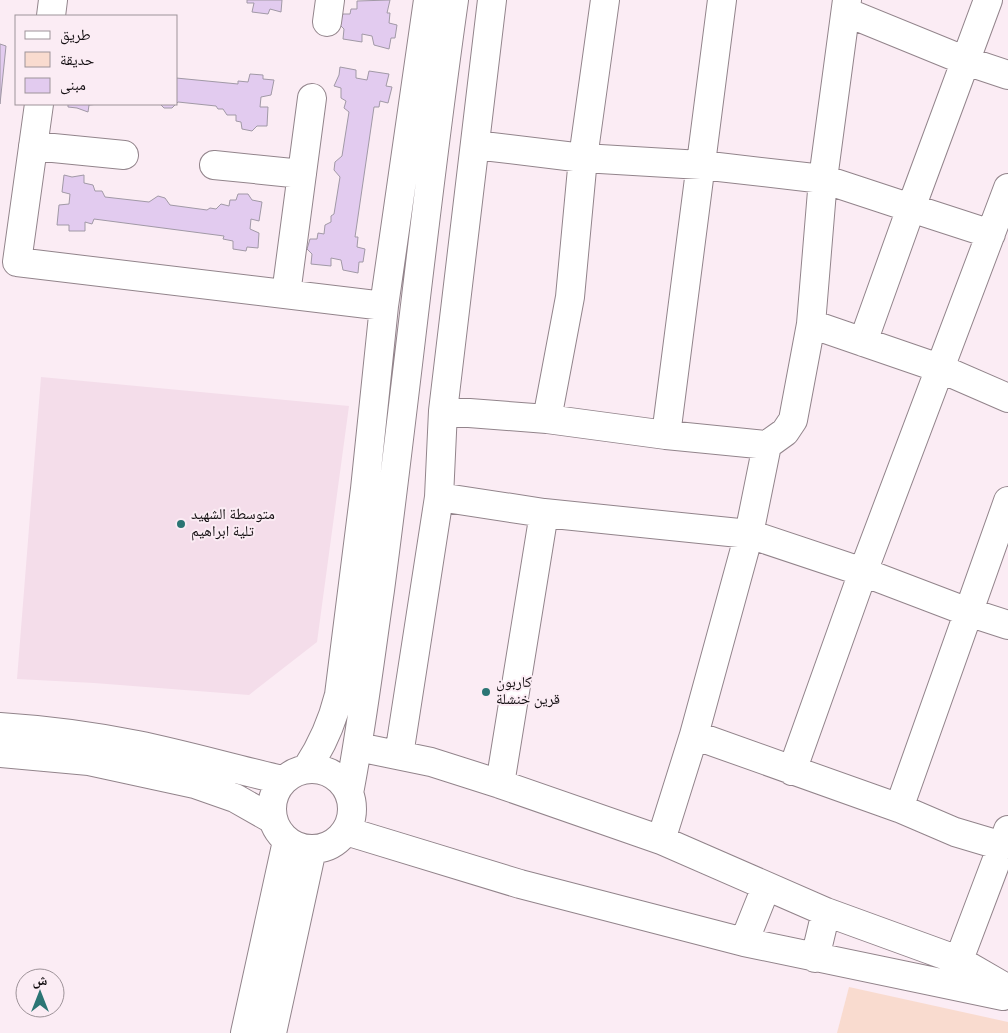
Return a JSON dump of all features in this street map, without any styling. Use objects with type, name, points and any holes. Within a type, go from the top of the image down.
[{"type":"street","points":[[51,15],[53,0]]},
{"type":"street","points":[[306,768],[322,745],[340,695],[365,488],[384,306],[428,0]]},
{"type":"street","points":[[349,793],[358,747],[393,489],[435,130],[454,0]]},
{"type":"street","points":[[398,755],[438,498],[442,411],[492,0]]},
{"type":"street","points":[[547,419],[570,297],[583,158],[605,0]]},
{"type":"street","points":[[666,435],[722,0]]},
{"type":"street","points":[[863,342],[988,0]]},
{"type":"street","points":[[661,840],[694,736],[749,534],[767,445],[784,432],[793,420],[811,324],[823,179],[846,6],[966,61],[1008,75]]},
{"type":"street","points":[[286,294],[312,98]]},
{"type":"street","points":[[39,105],[17,262],[384,306]]},
{"type":"street","points":[[475,145],[583,158],[701,166],[823,179],[990,234]]},
{"type":"street","points":[[33,146],[124,155]]},
{"type":"street","points":[[214,166],[302,174]]},
{"type":"street","points":[[792,771],[863,572],[1008,188]]},
{"type":"street","points":[[811,324],[939,368],[1008,398]]},
{"type":"street","points":[[442,411],[547,419],[666,435],[767,445]]},
{"type":"street","points":[[438,498],[544,513],[749,534],[863,572],[968,612],[1008,625]]},
{"type":"street","points":[[899,808],[1008,501]]},
{"type":"street","points":[[500,784],[544,513]]},
{"type":"street","points":[[0,728],[59,732],[129,743],[282,780]]},
{"type":"street","points":[[694,736],[899,808],[955,832],[1005,838],[954,972]]},
{"type":"street","points":[[358,747],[432,762],[661,840],[826,912],[1008,997]]},
{"type":"street","points":[[0,753],[90,761],[195,784],[235,798],[272,819]]},
{"type":"street","points":[[306,768],[320,769],[332,773],[342,782],[349,793],[352,806],[351,819],[346,831],[337,841],[325,847],[300,845],[278,831],[272,819],[271,805],[275,792],[282,780],[294,772],[306,768]]},
{"type":"street","points":[[346,831],[520,884],[744,942],[815,958],[954,972],[1008,989]]},
{"type":"street","points":[[245,1033],[300,845]]},
{"type":"street","points":[[272,1033],[300,845]]},
{"type":"street","points":[[744,942],[766,887]]},
{"type":"street","points":[[815,958],[826,912]]},
{"type":"shaded area","name":"متوسطة الشهيد تلية ابراهيم","points":[[41,377],[349,406],[317,642],[249,695],[17,679]]},
{"type":"green space","points":[[849,987],[1008,1022],[1008,1033],[837,1033]]},
{"type":"building","points":[[247,0],[282,0],[281,12],[270,9],[268,14],[252,12],[254,3],[247,3]]},
{"type":"building","points":[[390,0],[387,13],[390,13],[389,23],[397,25],[395,38],[391,38],[389,49],[374,45],[372,36],[362,34],[362,42],[343,39],[344,29],[339,24],[343,14],[350,14],[351,9],[357,9],[357,1]]},
{"type":"building","points":[[0,44],[6,46],[0,104]]},
{"type":"building","points":[[340,67],[356,70],[356,78],[367,80],[369,71],[389,74],[386,86],[392,87],[388,103],[380,101],[379,107],[374,107],[355,237],[358,237],[357,247],[365,249],[363,262],[359,262],[358,273],[343,270],[341,260],[331,258],[331,266],[311,264],[312,254],[307,249],[310,239],[317,239],[318,233],[324,234],[325,225],[331,222],[331,216],[334,214],[340,177],[334,170],[335,162],[342,156],[349,112],[344,108],[346,101],[341,98],[341,88],[334,86]]},
{"type":"building","points":[[250,74],[263,75],[263,79],[274,80],[271,95],[261,97],[260,107],[268,107],[267,126],[257,126],[252,131],[242,129],[241,122],[236,121],[236,115],[227,115],[223,109],[218,109],[216,106],[178,102],[178,78],[238,84],[238,81],[248,82]]},
{"type":"building","points":[[68,105],[89,105],[88,112],[68,107]]},
{"type":"building","points":[[161,105],[175,105],[172,108],[164,108]]},
{"type":"building","points":[[64,175],[72,177],[84,175],[84,183],[93,185],[95,191],[102,191],[105,197],[149,202],[158,196],[165,198],[170,205],[207,210],[210,208],[216,209],[221,204],[229,206],[230,200],[236,200],[238,194],[248,194],[252,200],[262,202],[259,221],[251,219],[250,229],[259,233],[258,248],[247,247],[246,251],[233,249],[233,241],[223,239],[224,236],[94,219],[92,224],[85,222],[85,231],[69,231],[69,225],[57,225],[59,205],[69,204],[70,194],[62,192]]},
{"type":"place","name":"متوسطة الشهيد تلية ابراهيم","points":[[181,524]]},
{"type":"place","name":"كاربون قرين خنشلة","points":[[486,692]]}]
